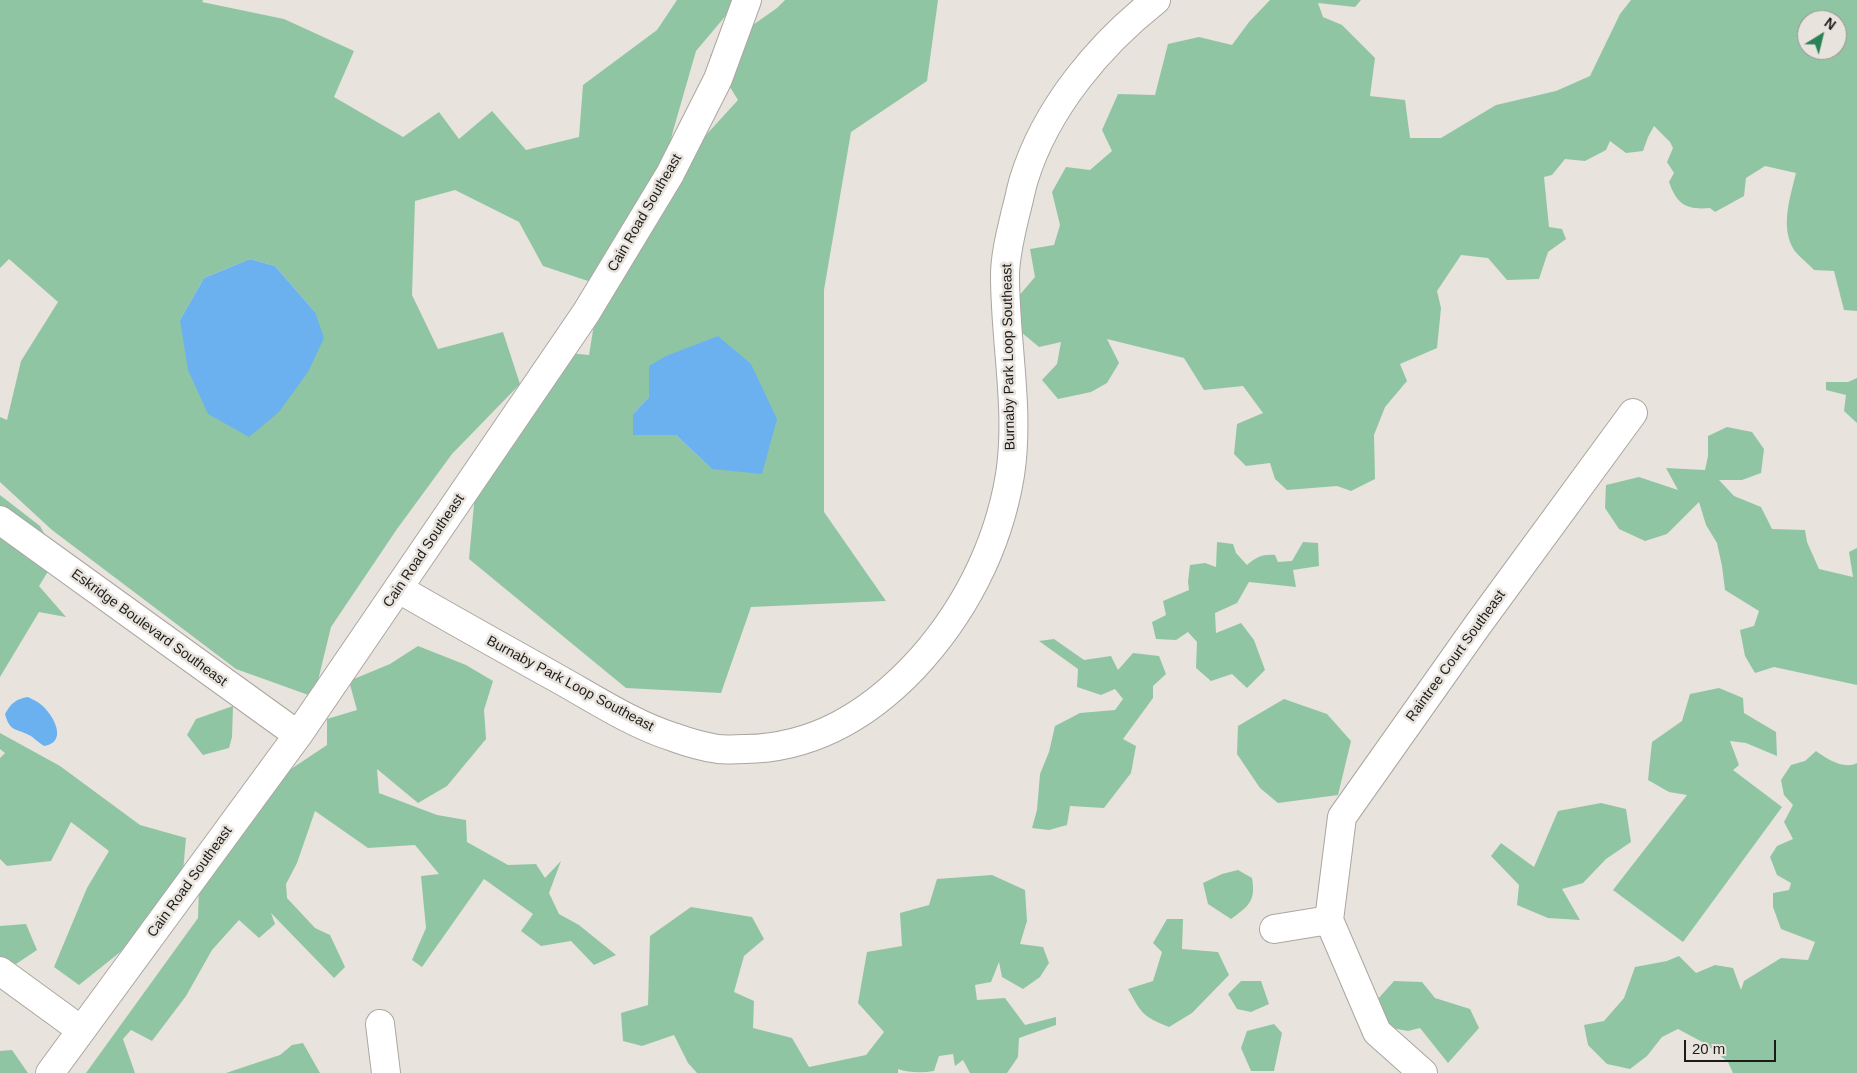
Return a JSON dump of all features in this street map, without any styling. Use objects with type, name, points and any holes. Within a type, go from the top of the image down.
[{"type":"street","name":"Cain Road Southeast","points":[[50,1073],[298,736],[586,313],[670,174],[718,79],[747,0]]},
{"type":"street","name":"Burnaby Park Loop Southeast","points":[[399,589],[622,715],[671,737],[718,749],[767,748],[811,738],[848,721],[891,691],[927,653],[960,608],[985,562],[1000,520],[1010,474],[1013,428],[1005,273],[1013,224],[1025,177],[1042,136],[1067,93],[1097,54],[1130,21],[1156,0]]},
{"type":"street","name":"Raintree Court Southeast","points":[[1329,920],[1342,817],[1481,621],[1633,413]]},
{"type":"street","name":"Eskridge Boulevard Southeast","points":[[0,520],[298,736]]},
{"type":"street","points":[[1274,929],[1329,920],[1377,1032],[1423,1073]]},
{"type":"street","points":[[0,971],[81,1030]]},
{"type":"street","points":[[380,1024],[386,1073]]},
{"type":"green space","points":[[0,0],[203,0],[202,2],[284,19],[354,51],[334,97],[403,137],[439,112],[459,139],[492,111],[526,150],[579,137],[583,85],[657,30],[677,0],[739,0],[696,51],[673,131],[651,221],[674,170],[738,100],[710,55],[777,8],[785,0],[938,0],[927,81],[851,132],[824,290],[824,512],[886,601],[751,607],[721,693],[626,688],[469,559],[476,483],[547,351],[589,355],[601,281],[594,283],[543,266],[519,222],[455,190],[415,201],[412,295],[438,349],[503,332],[520,384],[452,454],[397,529],[331,627],[314,697],[236,669],[52,530],[0,482],[0,417],[7,420],[21,361],[58,302],[9,259],[0,268]],"holes":[[[250,259],[275,266],[315,312],[180,320],[204,278]],[[649,397],[712,469],[676,435],[633,434],[633,414]]]},
{"type":"green space","points":[[1270,0],[1361,0],[1355,7],[1318,3],[1323,17],[1342,25],[1375,58],[1370,96],[1405,100],[1410,138],[1441,138],[1496,105],[1556,91],[1590,76],[1620,14],[1631,0],[1857,0],[1857,311],[1844,310],[1834,271],[1814,270],[1796,253],[1790,241],[1787,222],[1796,173],[1765,166],[1746,178],[1744,196],[1715,212],[1710,208],[1689,207],[1679,201],[1672,190],[1669,182],[1674,173],[1667,162],[1673,148],[1670,142],[1654,126],[1643,151],[1626,153],[1610,141],[1606,150],[1585,161],[1565,159],[1552,175],[1544,177],[1549,227],[1562,229],[1566,239],[1548,252],[1539,279],[1507,280],[1488,258],[1461,255],[1437,291],[1441,308],[1437,348],[1400,364],[1407,381],[1385,407],[1374,435],[1375,479],[1351,491],[1337,486],[1287,490],[1275,479],[1270,463],[1246,466],[1234,454],[1237,424],[1263,413],[1243,386],[1204,390],[1184,358],[1107,339],[1119,363],[1107,383],[1091,392],[1058,399],[1042,380],[1057,364],[1061,342],[1039,347],[1015,327],[1017,298],[1035,277],[1030,249],[1054,245],[1060,225],[1052,192],[1066,167],[1090,170],[1112,151],[1102,130],[1118,94],[1155,95],[1168,44],[1199,37],[1232,45],[1249,22]]},
{"type":"green space","points":[[1857,378],[1857,423],[1844,411],[1846,395],[1826,390],[1826,382],[1848,382]]},
{"type":"green space","points":[[1727,427],[1752,432],[1764,449],[1761,473],[1742,480],[1719,480],[1734,496],[1761,507],[1772,529],[1805,530],[1807,542],[1819,569],[1853,577],[1849,552],[1857,548],[1857,685],[1774,667],[1755,673],[1745,656],[1740,630],[1754,626],[1759,611],[1725,590],[1717,543],[1706,525],[1699,502],[1667,534],[1645,541],[1619,529],[1605,508],[1606,485],[1639,477],[1678,490],[1666,468],[1705,470],[1708,456],[1708,436]]},
{"type":"green space","points":[[0,495],[40,526],[57,557],[39,586],[66,617],[39,612],[0,677]]},
{"type":"green space","points":[[1217,542],[1233,544],[1236,553],[1247,565],[1257,558],[1267,555],[1275,555],[1278,562],[1292,561],[1303,542],[1318,543],[1319,566],[1293,570],[1296,587],[1249,582],[1237,603],[1215,613],[1216,633],[1241,623],[1254,640],[1265,670],[1247,688],[1232,674],[1211,681],[1196,668],[1197,642],[1188,632],[1176,640],[1156,639],[1152,622],[1166,615],[1163,601],[1189,590],[1190,565],[1205,563],[1216,567]]},
{"type":"green space","points":[[1054,639],[1084,660],[1111,656],[1118,670],[1133,653],[1159,656],[1166,674],[1153,686],[1153,698],[1123,739],[1136,746],[1131,773],[1104,808],[1070,806],[1067,825],[1049,830],[1032,828],[1037,810],[1040,774],[1049,752],[1055,726],[1080,713],[1115,710],[1123,699],[1115,689],[1101,695],[1077,687],[1078,669],[1039,641]]},
{"type":"green space","points":[[418,646],[466,665],[493,681],[484,710],[486,739],[447,786],[418,803],[377,769],[379,793],[437,815],[466,820],[467,842],[508,865],[536,864],[545,878],[561,861],[549,893],[559,914],[579,925],[616,955],[594,965],[571,941],[541,946],[521,931],[533,914],[484,879],[422,967],[412,960],[426,928],[421,876],[439,874],[415,845],[368,848],[315,811],[297,863],[286,884],[287,898],[315,928],[330,935],[345,967],[334,978],[271,913],[275,924],[259,938],[239,920],[212,950],[186,996],[152,1041],[131,1030],[123,1039],[135,1073],[86,1073],[198,918],[199,888],[285,773],[327,745],[327,719],[357,710],[349,681],[390,664]]},
{"type":"green space","points":[[1719,688],[1743,698],[1744,713],[1776,732],[1777,756],[1746,743],[1730,741],[1739,765],[1733,770],[1782,807],[1683,942],[1613,890],[1687,795],[1669,792],[1648,780],[1652,742],[1682,721],[1690,694]]},
{"type":"green space","points":[[1284,699],[1327,714],[1351,741],[1338,795],[1278,803],[1260,788],[1237,754],[1238,726]]},
{"type":"green space","points":[[233,706],[232,737],[229,748],[203,755],[187,735],[196,719]]},
{"type":"green space","points":[[0,733],[60,766],[140,825],[186,838],[182,883],[134,941],[79,985],[54,967],[87,888],[109,851],[71,822],[51,861],[7,866],[0,859],[0,758],[5,753],[0,749]]},
{"type":"green space","points":[[1816,751],[1830,760],[1841,764],[1852,765],[1857,763],[1857,1073],[1733,1073],[1728,1062],[1706,1044],[1678,1029],[1662,1037],[1647,1056],[1630,1069],[1607,1064],[1588,1045],[1584,1025],[1604,1021],[1624,998],[1635,967],[1667,961],[1679,956],[1696,973],[1715,965],[1733,968],[1741,990],[1744,981],[1781,958],[1808,960],[1815,942],[1781,929],[1773,907],[1773,893],[1789,890],[1791,883],[1777,875],[1770,857],[1777,846],[1793,839],[1784,822],[1793,805],[1784,795],[1781,780],[1791,765],[1805,761]]},
{"type":"green space","points":[[1601,803],[1626,809],[1631,842],[1606,859],[1583,883],[1562,889],[1580,920],[1548,918],[1517,905],[1519,885],[1491,856],[1501,843],[1534,867],[1558,811]]},
{"type":"green space","points":[[1238,870],[1252,878],[1253,892],[1247,906],[1231,919],[1208,904],[1203,883],[1222,874]]},
{"type":"green space","points":[[992,875],[1025,890],[1027,921],[1020,944],[1043,947],[1049,963],[1040,977],[1023,989],[1002,977],[999,962],[991,982],[975,985],[977,1000],[1005,998],[1025,1025],[1056,1017],[1056,1025],[1019,1038],[1018,1057],[1007,1073],[970,1073],[963,1060],[955,1066],[953,1054],[939,1056],[934,1071],[925,1072],[911,1072],[898,1069],[898,1073],[697,1073],[688,1063],[674,1035],[642,1046],[623,1041],[621,1013],[648,1005],[650,936],[691,907],[752,917],[764,939],[744,956],[734,992],[754,1001],[753,1028],[792,1038],[809,1067],[866,1055],[884,1032],[858,1003],[867,952],[902,946],[900,913],[929,905],[937,879]]},
{"type":"green space","points":[[1167,919],[1183,919],[1182,949],[1218,952],[1229,975],[1192,1013],[1169,1027],[1148,1017],[1128,989],[1153,981],[1162,952],[1153,943]]},
{"type":"green space","points":[[26,924],[37,950],[16,964],[0,957],[0,926]]},
{"type":"green space","points":[[1241,981],[1261,981],[1269,1004],[1251,1012],[1237,1009],[1228,994]]},
{"type":"green space","points":[[1394,981],[1422,982],[1435,998],[1470,1009],[1479,1028],[1448,1063],[1420,1028],[1408,1031],[1381,1026],[1377,1000]]},
{"type":"green space","points":[[1274,1024],[1282,1033],[1274,1071],[1251,1071],[1241,1048],[1247,1031]]},
{"type":"green space","points":[[303,1043],[320,1073],[226,1073],[280,1055],[292,1045]]},
{"type":"green space","points":[[12,1050],[28,1073],[0,1073],[0,1051]]},
{"type":"water","points":[[250,259],[275,266],[315,312],[324,338],[308,372],[279,412],[249,437],[208,414],[188,370],[180,320],[204,278]]},
{"type":"water","points":[[718,336],[751,364],[777,419],[762,474],[712,469],[676,435],[633,435],[633,414],[649,397],[649,366],[666,356]]},
{"type":"water","points":[[28,697],[44,707],[53,720],[57,733],[56,739],[52,743],[44,746],[31,736],[15,729],[9,724],[5,714],[12,704],[17,700]]}]
